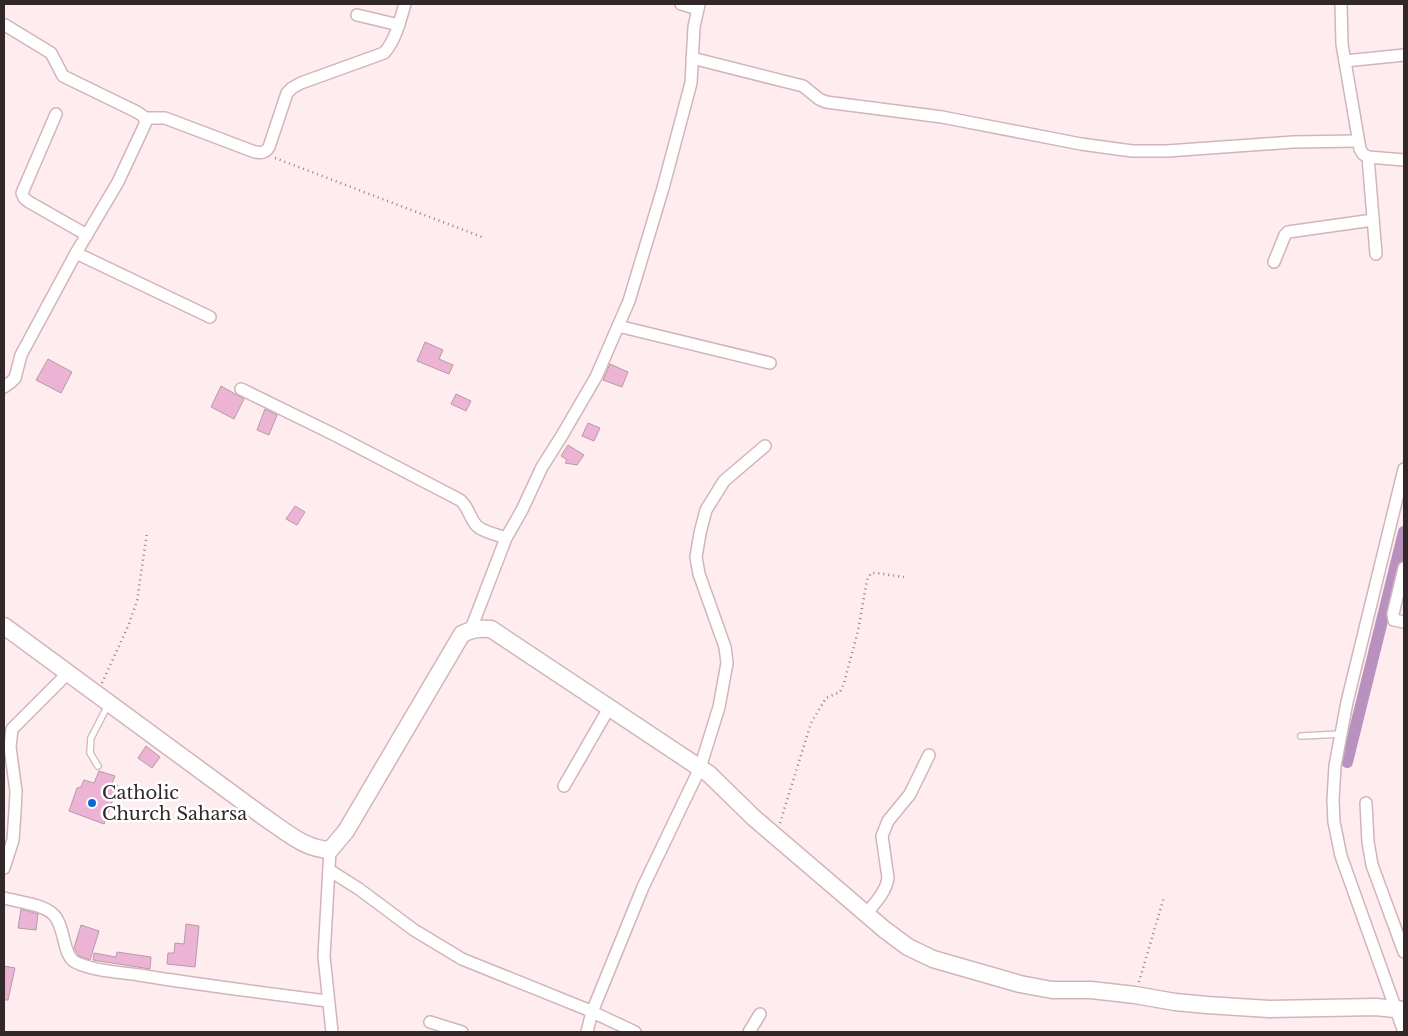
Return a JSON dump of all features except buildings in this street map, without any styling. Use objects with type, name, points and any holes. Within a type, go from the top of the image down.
[{"type":"main road","points":[[4,626],[306,845],[319,850],[330,850],[346,831],[462,634],[471,629],[491,629],[709,774],[776,836],[866,914],[908,947],[933,959],[1020,984],[1052,990],[1091,990],[1175,1002],[1251,1008],[1376,1007],[1399,1009]]},
{"type":"street","points":[[5,25],[51,53],[63,76],[137,112],[145,118],[165,118],[209,136],[262,153],[266,152],[269,147],[287,93],[301,83],[384,53],[389,47],[399,25],[405,4]]},
{"type":"street","points":[[471,629],[506,538],[522,510],[542,467],[596,376],[629,301],[663,188],[691,83],[694,27],[699,6],[681,4]]},
{"type":"street","points":[[1341,4],[1342,44],[1357,141],[1360,149],[1368,157],[1404,160]]},
{"type":"street","points":[[357,15],[399,25]]},
{"type":"street","points":[[1345,61],[1404,55]]},
{"type":"street","points":[[692,58],[795,84],[808,89],[819,99],[826,102],[942,117],[1081,144],[1132,151],[1166,151],[1293,142],[1357,141]]},
{"type":"street","points":[[56,114],[22,193],[29,202],[87,235]]},
{"type":"street","points":[[4,387],[15,378],[21,355],[76,253],[118,182],[143,131],[146,122],[145,118]]},
{"type":"street","points":[[1368,157],[1376,254]]},
{"type":"street","points":[[1274,262],[1288,232],[1373,220]]},
{"type":"street","points":[[76,253],[210,317]]},
{"type":"street","points":[[618,326],[770,363]]},
{"type":"street","points":[[241,390],[337,436],[460,500],[468,508],[478,527],[506,538]]},
{"type":"street","points":[[587,1032],[592,1012],[643,887],[700,768],[719,707],[727,663],[725,647],[699,574],[696,558],[706,510],[724,482],[766,446]]},
{"type":"street","points":[[1404,470],[1364,628],[1341,734],[1334,774],[1333,800],[1336,834],[1341,856],[1399,1009],[1404,1032]]},
{"type":"street","points":[[1404,568],[1392,614],[1394,620],[1404,622]]},
{"type":"street","points":[[4,868],[12,840],[15,812],[16,791],[10,747],[12,729],[68,673]]},
{"type":"street","points":[[564,786],[609,708]]},
{"type":"street","points":[[866,914],[887,885],[887,870],[882,836],[888,821],[910,794],[929,755]]},
{"type":"street","points":[[1366,803],[1368,842],[1372,865],[1404,952]]},
{"type":"street","points":[[330,850],[324,956],[332,1032]]},
{"type":"street","points":[[328,870],[359,889],[414,930],[462,959],[592,1012],[635,1032]]},
{"type":"street","points":[[4,898],[42,908],[53,914],[58,922],[69,957],[74,962],[156,978],[328,1001]]},
{"type":"street","points":[[749,1032],[760,1014]]},
{"type":"street","points":[[430,1022],[462,1032]]},
{"type":"lane","points":[[98,766],[90,753],[91,738],[103,699]]},
{"type":"lane","points":[[1300,736],[1341,734]]},
{"type":"path","points":[[262,153],[482,237]]},
{"type":"path","points":[[103,699],[137,601],[148,533]]},
{"type":"path","points":[[776,836],[811,723],[826,698],[840,692],[844,683],[858,631],[867,580],[870,574],[876,573],[904,577]]},
{"type":"path","points":[[1135,995],[1164,897]]},
{"type":"waterway","points":[[1347,762],[1404,532]]},
{"type":"place","name":"Catholic Church Saharsa","points":[[92,803]]}]
